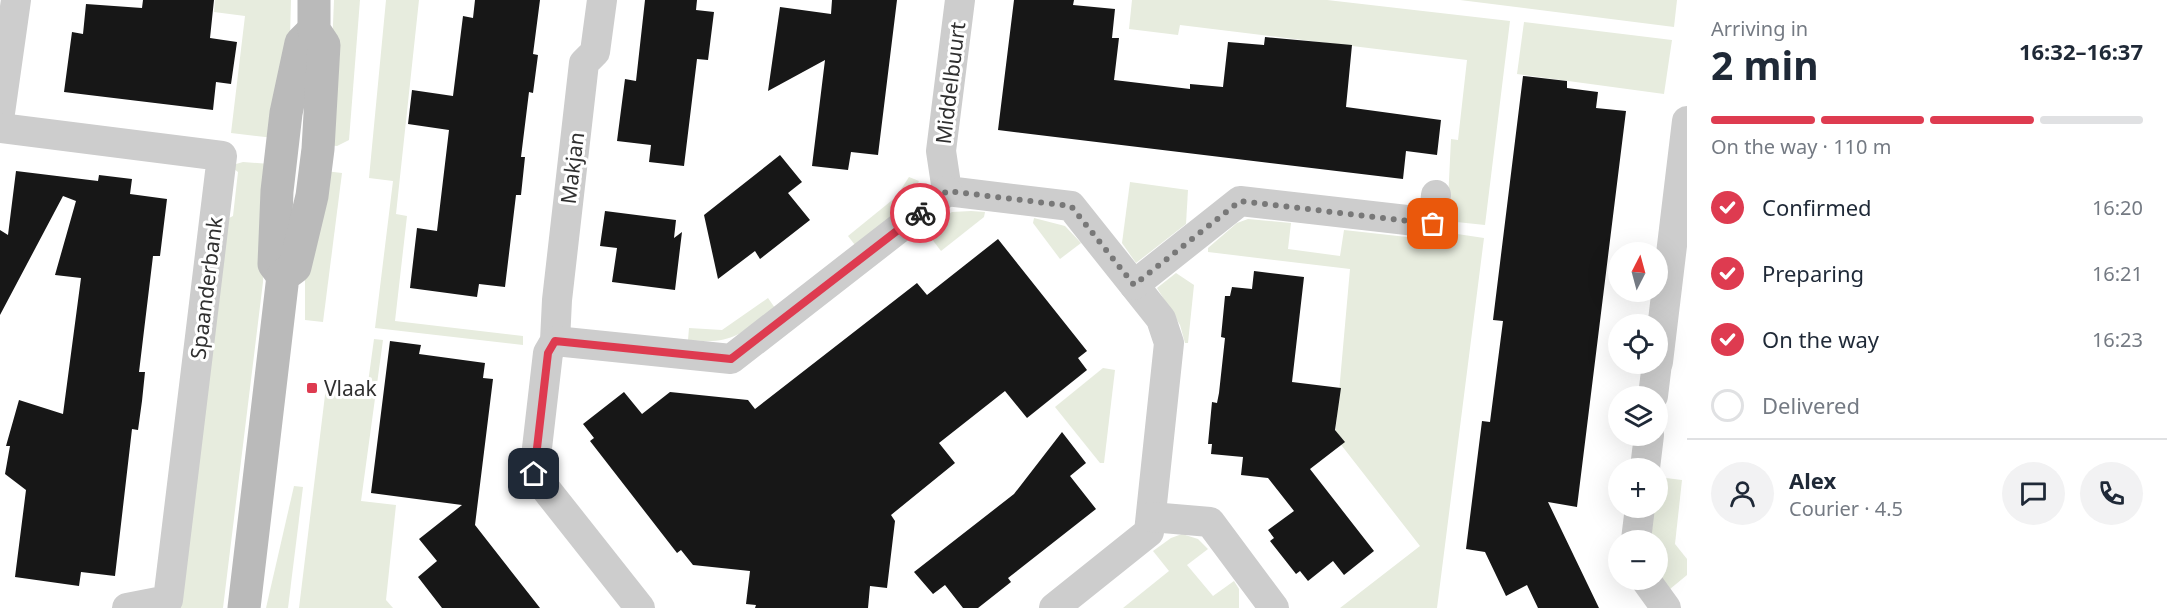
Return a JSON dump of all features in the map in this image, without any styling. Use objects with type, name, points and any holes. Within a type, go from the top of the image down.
[{"type":"street","points":[[0,113],[16,0]]},
{"type":"street","name":"Makjan","points":[[602,0],[596,52],[584,63],[557,300],[555,341],[548,353],[534,474],[640,608]]},
{"type":"street","name":"Middelbuurt","points":[[947,191],[942,151],[960,0]]},
{"type":"street","points":[[244,608],[283,276],[274,264],[277,191],[286,114],[301,43],[314,15]]},
{"type":"street","points":[[1663,314],[1687,121]]},
{"type":"street","name":"Spaanderbank","points":[[0,128],[222,156],[168,600],[127,608]]},
{"type":"street","points":[[555,341],[731,359],[947,191],[1071,206],[1163,323],[1169,343],[1149,532],[1054,608]]},
{"type":"street","points":[[1134,285],[1240,201],[1433,224],[1436,195]]},
{"type":"street","points":[[1151,517],[1210,522],[1274,608]]},
{"type":"street","points":[[1653,590],[1667,608],[1687,600]]},
{"type":"shaded area","points":[[215,0],[291,0],[290,38],[274,138],[231,133],[245,16],[214,12]]},
{"type":"shaded area","points":[[334,0],[360,0],[349,140],[337,146],[328,145]]},
{"type":"shaded area","points":[[386,0],[419,0],[396,214],[407,216],[395,321],[523,336],[523,345],[375,328],[393,181],[369,178]]},
{"type":"shaded area","points":[[1132,0],[1327,0],[1510,21],[1485,225],[1447,221],[1451,139],[1458,140],[1467,60],[1180,25],[1178,35],[1129,29]]},
{"type":"shaded area","points":[[1460,0],[1677,0],[1674,27]]},
{"type":"shaded area","points":[[1524,22],[1672,40],[1664,94],[1517,74]]},
{"type":"shaded area","points":[[243,162],[270,164],[263,282],[223,608],[180,608],[227,219],[233,216],[238,172],[234,169],[236,164]]},
{"type":"shaded area","points":[[325,171],[342,173],[323,322],[305,320],[305,278]]},
{"type":"shaded area","points":[[909,177],[919,181],[907,201],[891,217],[855,245],[848,236],[896,197]]},
{"type":"shaded area","points":[[1130,182],[1188,190],[1186,224],[1136,263],[1122,243]]},
{"type":"shaded area","points":[[952,212],[985,212],[984,217],[941,251],[925,230]]},
{"type":"shaded area","points":[[1034,218],[1065,226],[1081,243],[1060,259],[1033,223]]},
{"type":"shaded area","points":[[1248,219],[1291,223],[1288,249],[1340,256],[1344,230],[1443,241],[1444,232],[1484,238],[1437,608],[1340,608],[1420,546],[1335,437],[1350,269],[1208,252],[1208,248],[1237,223]]},
{"type":"shaded area","points":[[1176,273],[1194,285],[1188,343],[1185,343],[1180,325],[1157,288]]},
{"type":"shaded area","points":[[768,298],[775,308],[736,336],[716,341],[688,340],[689,328],[722,330]]},
{"type":"shaded area","points":[[374,339],[383,340],[361,501],[396,505],[386,600],[393,608],[299,608],[326,387],[367,390]]},
{"type":"shaded area","points":[[1103,368],[1115,370],[1104,463],[1100,463],[1055,407]]},
{"type":"shaded area","points":[[1668,478],[1682,480],[1675,544],[1687,559],[1687,575],[1670,589],[1668,587],[1668,530],[1649,530],[1651,518],[1668,518]]},
{"type":"shaded area","points":[[294,486],[303,487],[288,608],[266,608]]},
{"type":"shaded area","points":[[1182,534],[1198,539],[1208,549],[1187,565],[1213,596],[1234,581],[1239,589],[1239,608],[1123,608],[1169,571],[1153,551],[1171,538]]},
{"type":"building","points":[[143,0],[214,0],[210,38],[237,42],[231,84],[216,82],[213,110],[64,92],[72,32],[83,34],[86,4],[142,8]]},
{"type":"building","points":[[475,0],[540,0],[533,54],[538,55],[533,93],[529,92],[521,157],[525,157],[521,195],[516,195],[505,287],[479,284],[477,297],[410,288],[417,228],[437,231],[449,130],[408,124],[412,90],[453,96],[463,16],[473,18]]},
{"type":"building","points":[[645,0],[697,0],[696,10],[714,12],[708,60],[697,59],[684,166],[649,162],[651,145],[617,141],[625,79],[636,81]]},
{"type":"building","points":[[832,0],[897,0],[878,155],[851,152],[848,170],[812,166],[825,60],[768,91],[780,7],[831,14]]},
{"type":"building","points":[[1014,0],[1074,0],[1073,5],[1115,9],[1112,38],[1119,38],[1114,80],[1190,89],[1190,84],[1223,87],[1228,42],[1264,45],[1265,37],[1352,45],[1346,107],[1441,120],[1437,155],[1406,151],[1403,179],[998,130]]},
{"type":"building","points":[[1523,76],[1567,81],[1567,88],[1598,92],[1596,108],[1626,111],[1577,507],[1548,502],[1599,608],[1538,608],[1527,585],[1506,596],[1485,552],[1466,549],[1482,421],[1490,422],[1503,321],[1493,320]]},
{"type":"building","points":[[780,155],[802,182],[788,193],[810,220],[760,259],[755,251],[718,279],[704,215]]},
{"type":"building","points":[[16,171],[98,181],[99,175],[132,179],[130,194],[167,199],[160,256],[153,256],[139,372],[145,372],[142,401],[138,430],[132,429],[115,576],[81,572],[79,586],[15,577],[26,490],[5,474],[10,446],[6,446],[19,400],[63,414],[81,278],[55,275],[76,201],[63,196],[0,315],[0,230],[8,235]]},
{"type":"building","points":[[605,211],[676,220],[674,238],[682,232],[675,290],[612,282],[617,248],[600,246]]},
{"type":"building","points":[[998,239],[1087,351],[1078,358],[1087,370],[1027,418],[1005,391],[939,443],[955,463],[891,515],[895,521],[887,588],[870,586],[868,608],[755,608],[756,605],[746,604],[750,571],[693,565],[681,550],[677,553],[590,441],[594,438],[583,424],[624,392],[642,414],[670,392],[748,400],[755,409],[917,283],[927,295]]},
{"type":"building","points":[[1254,271],[1304,277],[1292,382],[1341,388],[1335,430],[1345,442],[1310,469],[1374,551],[1344,575],[1333,561],[1308,581],[1300,571],[1296,574],[1270,541],[1274,538],[1268,530],[1294,511],[1268,478],[1241,475],[1243,457],[1211,454],[1212,444],[1208,444],[1212,402],[1217,403],[1219,393],[1225,338],[1221,337],[1225,296],[1230,296],[1232,287],[1252,289]]},
{"type":"building","points":[[390,341],[421,345],[419,354],[485,363],[483,378],[493,379],[475,525],[540,608],[442,608],[418,577],[437,561],[419,539],[462,505],[371,493]]},
{"type":"building","points":[[1062,432],[1086,463],[1070,476],[1096,509],[1008,578],[1011,582],[978,608],[963,608],[945,585],[933,594],[914,572],[1014,494]]},
{"type":"way so far","points":[[920,213],[947,191],[1071,206],[1134,285],[1240,201],[1433,224]]},
{"type":"place","name":"Vlaak","points":[[312,388]]},
{"type":"route","points":[[534,474],[548,353],[555,341],[731,359],[920,213]]}]
